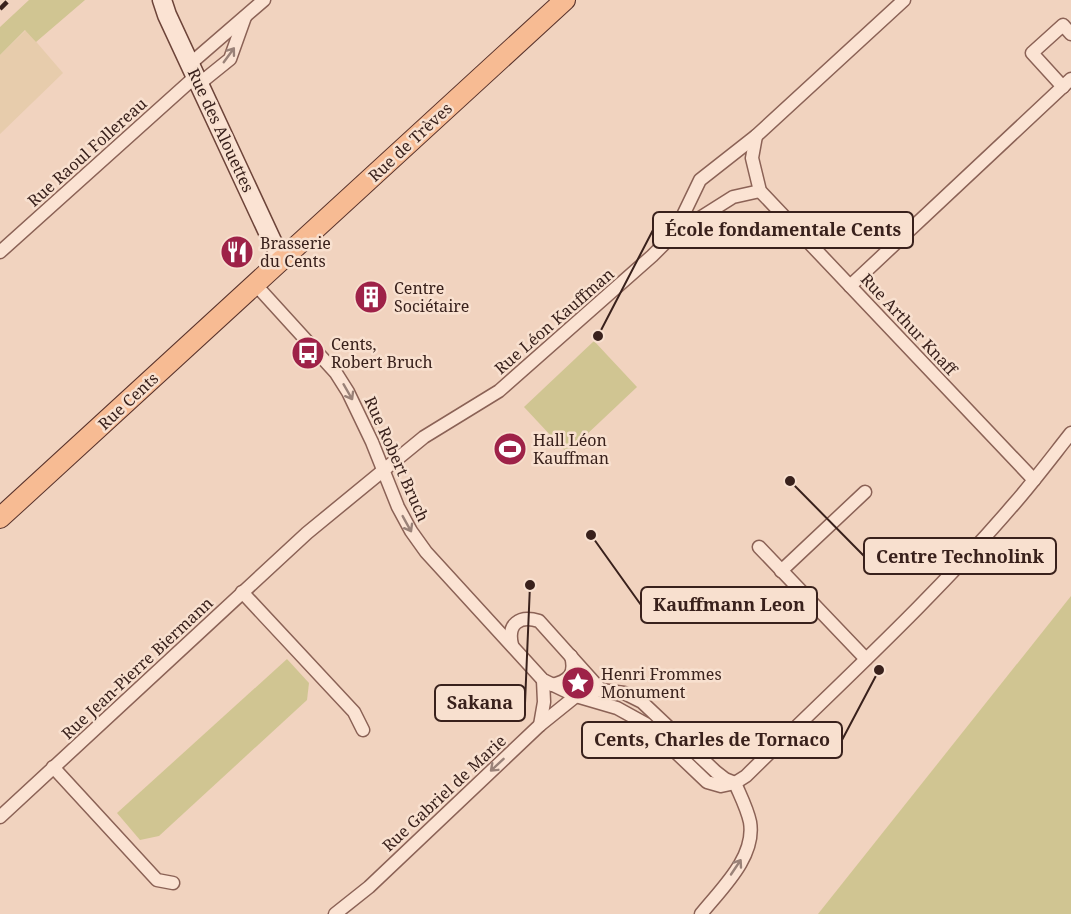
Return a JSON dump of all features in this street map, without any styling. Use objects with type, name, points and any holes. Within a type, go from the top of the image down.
[{"type":"main road","name":"Rue des Alouettes","points":[[162,0],[272,241],[283,259]]},
{"type":"main road","name":"Rue de Trèves","points":[[255,284],[565,0]]},
{"type":"main road","name":"Rue Cents","points":[[0,518],[255,284]]},
{"type":"street","name":"Rue Raoul Follereau","points":[[0,252],[195,75],[245,17],[264,0]]},
{"type":"street","name":"Rue Léon Kauffman","points":[[383,470],[424,436],[499,391],[652,256],[674,234],[700,180],[756,136],[904,0]]},
{"type":"street","name":"Rue Raoul Follereau","points":[[195,75],[230,59],[245,17]]},
{"type":"street","points":[[850,286],[1067,83],[1032,53],[1063,25],[1071,34]]},
{"type":"street","name":"Rue Arthur Knaff","points":[[756,136],[752,158],[760,190],[1034,480]]},
{"type":"street","points":[[674,234],[733,197],[760,190]]},
{"type":"street","name":"Rue Robert Bruch","points":[[255,284],[336,373],[359,412],[398,507],[411,531],[426,552],[512,645],[548,682],[576,696],[617,708],[646,724],[707,782],[721,786],[735,783]]},
{"type":"street","points":[[735,783],[746,776],[866,659],[966,557],[1034,480],[1071,433]]},
{"type":"street","name":"Rue Jean-Pierre Biermann","points":[[0,817],[307,533],[383,470]]},
{"type":"street","points":[[781,571],[865,492]]},
{"type":"street","points":[[759,547],[866,659]]},
{"type":"street","points":[[242,592],[354,712],[363,730]]},
{"type":"street","points":[[512,645],[510,636],[513,626],[519,620],[530,618],[539,621],[602,690]]},
{"type":"street","points":[[540,725],[548,682],[563,683],[571,675],[574,665],[571,655]]},
{"type":"street","points":[[576,696],[602,690],[624,693],[642,702],[716,772],[735,783],[750,824],[747,851],[701,914]]},
{"type":"street","name":"Rue Gabriel de Marie","points":[[335,914],[369,887],[540,725],[576,696]]},
{"type":"street","points":[[53,767],[157,880],[173,883]]},
{"type":"shaded area","points":[[29,0],[85,0],[36,42],[25,30],[0,55],[0,27]]},
{"type":"shaded area","points":[[26,30],[63,73],[0,134],[0,55]]},
{"type":"shaded area","points":[[594,341],[637,387],[567,453],[524,407]]},
{"type":"shaded area","points":[[1071,596],[1071,914],[818,914]]},
{"type":"shaded area","points":[[287,659],[309,683],[307,700],[159,836],[140,840],[117,813]]},
{"type":"railway","points":[[0,9],[9,0]]},
{"type":"place","name":"Brasserie du Cents","points":[[237,252]]},
{"type":"place","name":"Centre Sociétaire","points":[[371,297]]},
{"type":"place","name":"École fondamentale Cents","points":[[598,336]]},
{"type":"place","name":"Cents, Robert Bruch","points":[[308,353]]},
{"type":"place","name":"Hall Léon Kauffman","points":[[510,449]]},
{"type":"place","name":"Centre Technolink","points":[[790,481]]},
{"type":"place","name":"Kauffmann Leon","points":[[591,535]]},
{"type":"place","name":"Sakana","points":[[530,585]]},
{"type":"place","name":"Cents, Charles de Tornaco","points":[[879,670]]},
{"type":"place","name":"Henri Frommes Monument","points":[[578,683]]}]
